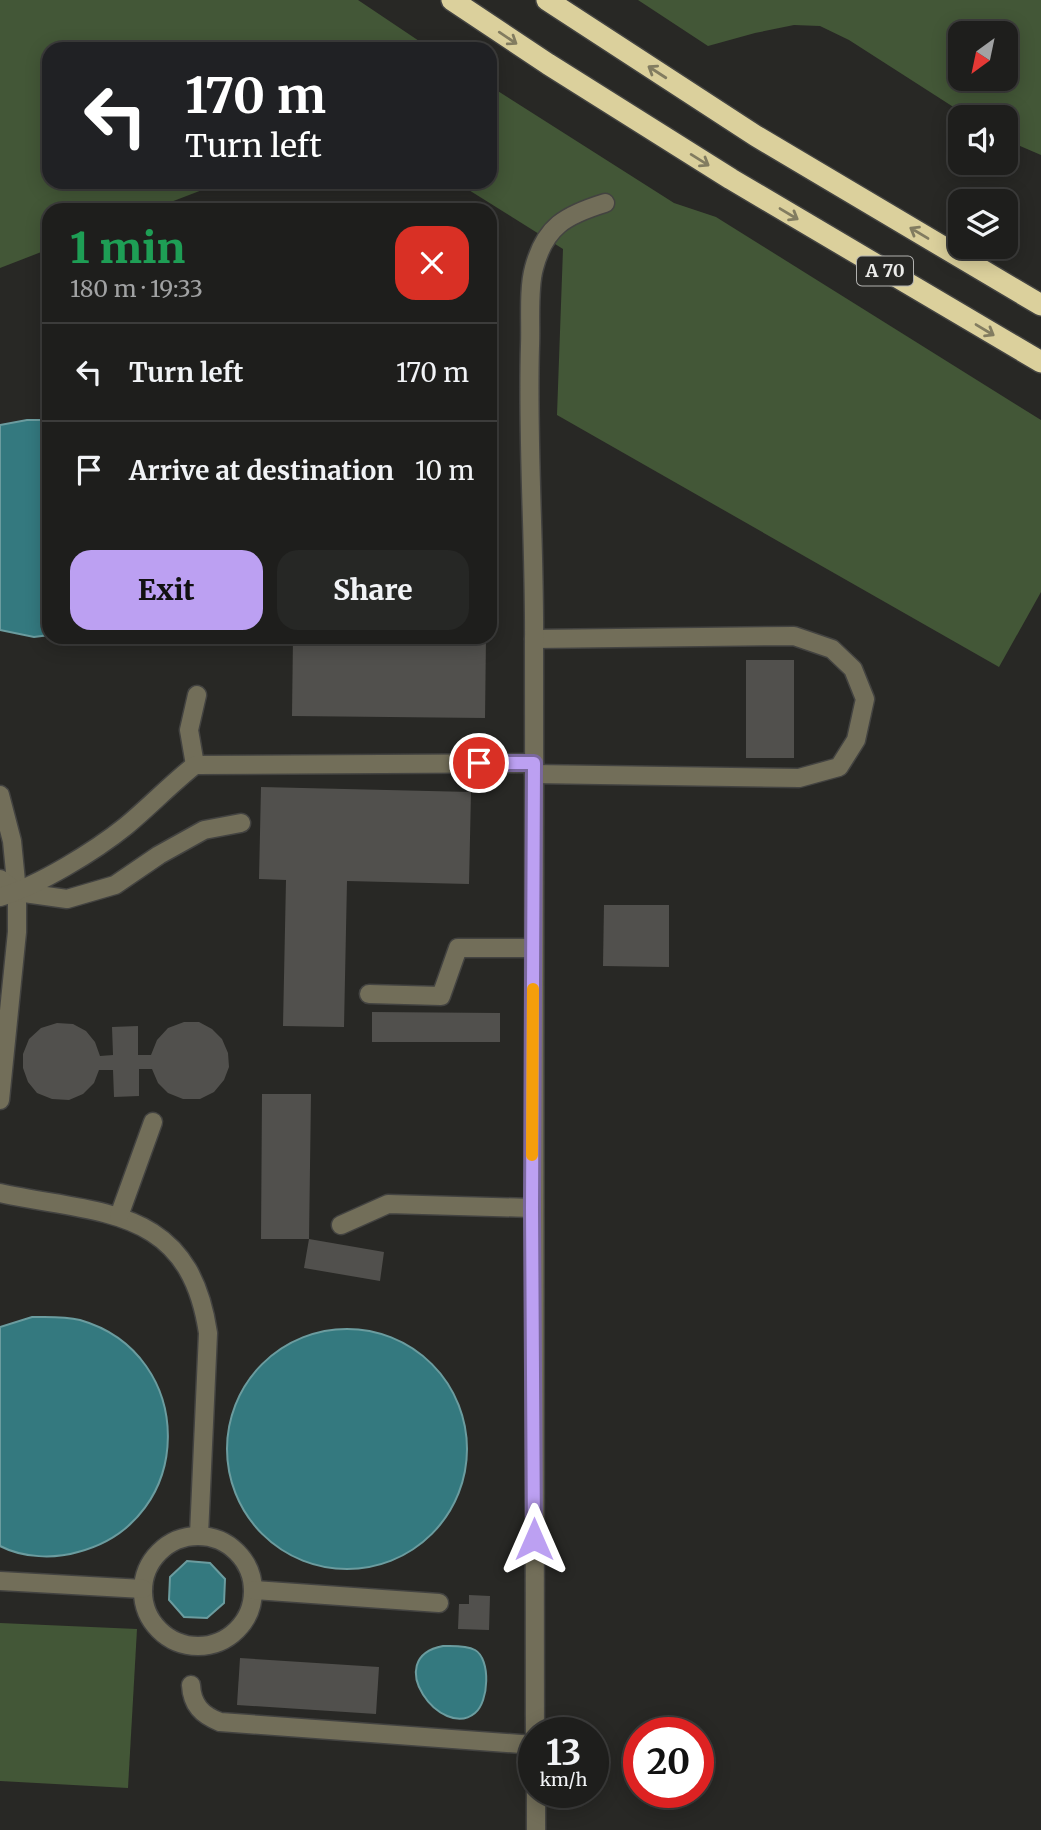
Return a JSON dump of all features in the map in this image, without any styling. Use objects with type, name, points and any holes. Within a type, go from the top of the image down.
[{"type":"highway","name":"A 70","points":[[452,0],[731,179],[1041,362]]},
{"type":"highway","name":"A 70","points":[[547,0],[756,136],[1041,305]]},
{"type":"lane","points":[[535,1717],[532,1208],[534,639],[529,382],[533,271],[544,241],[558,223],[578,212],[605,203]]},
{"type":"lane","points":[[8,894],[77,859],[125,827],[195,765],[534,768],[799,778],[839,767],[856,740],[865,699],[853,669],[832,649],[794,636],[534,639]]},
{"type":"lane","points":[[195,765],[189,730],[197,695]]},
{"type":"lane","points":[[0,795],[12,841],[8,894]]},
{"type":"lane","points":[[8,894],[67,899],[116,885],[159,855],[204,830],[241,823]]},
{"type":"lane","points":[[0,879],[8,894],[17,932],[0,1100]]},
{"type":"lane","points":[[369,994],[441,996],[458,948],[533,948]]},
{"type":"lane","points":[[119,1216],[153,1122]]},
{"type":"lane","points":[[0,1193],[119,1216],[143,1227],[165,1242],[185,1266],[204,1307],[208,1333],[199,1535]]},
{"type":"lane","points":[[341,1225],[388,1204],[532,1208]]},
{"type":"lane","points":[[199,1535],[220,1540],[237,1551],[249,1569],[254,1590],[250,1611],[237,1630],[220,1642],[195,1646],[178,1642],[162,1632],[148,1613],[143,1589],[148,1569],[159,1551],[178,1539],[199,1535]]},
{"type":"lane","points":[[0,1581],[143,1589]]},
{"type":"lane","points":[[254,1590],[439,1603]]},
{"type":"lane","points":[[191,1685],[191,1696],[198,1707],[207,1717],[220,1722],[518,1744]]},
{"type":"lane","points":[[536,1808],[536,1830]]},
{"type":"green space","points":[[0,0],[358,0],[421,42],[42,42],[42,189],[205,189],[168,203],[42,203],[42,252],[0,268]]},
{"type":"green space","points":[[638,0],[1041,0],[1041,155],[1018,145],[1018,105],[950,105],[849,40],[820,26],[794,25],[708,46]]},
{"type":"green space","points":[[497,90],[674,203],[716,217],[1041,420],[1041,592],[999,667],[557,415],[563,249],[497,208],[497,203],[490,203],[467,189],[497,189]]},
{"type":"green space","points":[[0,1623],[137,1629],[128,1788],[0,1781]]},
{"type":"water","points":[[42,420],[42,636],[34,637],[0,630],[0,425]]},
{"type":"water","points":[[32,1317],[80,1320],[119,1338],[146,1366],[163,1400],[168,1437],[162,1474],[145,1507],[117,1535],[78,1552],[59,1556],[28,1555],[0,1546],[0,1327]]},
{"type":"water","points":[[347,1329],[370,1331],[393,1338],[414,1349],[432,1364],[447,1382],[458,1403],[465,1426],[465,1472],[458,1495],[447,1516],[432,1534],[414,1549],[393,1560],[370,1567],[347,1569],[324,1567],[301,1560],[280,1549],[262,1534],[247,1516],[236,1495],[229,1472],[227,1449],[229,1426],[236,1403],[247,1382],[262,1364],[280,1349],[301,1338],[324,1331]]},
{"type":"water","points":[[187,1561],[210,1563],[225,1579],[224,1603],[207,1618],[184,1617],[169,1600],[170,1577]]},
{"type":"water","points":[[443,1646],[471,1648],[484,1662],[486,1681],[480,1708],[462,1719],[447,1716],[434,1707],[423,1694],[417,1680],[417,1665],[425,1653]]},
{"type":"building","points":[[293,644],[486,644],[485,718],[292,716]]},
{"type":"building","points":[[746,660],[794,660],[794,758],[746,758]]},
{"type":"building","points":[[261,787],[471,792],[469,884],[347,881],[344,1027],[283,1026],[286,880],[259,879]]},
{"type":"building","points":[[604,905],[669,905],[669,967],[603,966]]},
{"type":"building","points":[[372,1012],[500,1013],[500,1042],[372,1042]]},
{"type":"building","points":[[184,1022],[199,1022],[212,1029],[222,1039],[228,1053],[229,1067],[224,1080],[214,1092],[200,1099],[183,1099],[168,1093],[158,1083],[152,1069],[139,1069],[139,1096],[114,1097],[113,1070],[99,1070],[94,1083],[83,1094],[69,1100],[52,1099],[37,1093],[28,1082],[23,1068],[23,1054],[29,1039],[41,1028],[57,1023],[73,1024],[86,1031],[95,1042],[100,1056],[113,1055],[112,1027],[138,1026],[138,1055],[151,1055],[157,1040],[168,1028]]},
{"type":"building","points":[[262,1094],[311,1094],[309,1239],[261,1239]]},
{"type":"building","points":[[309,1239],[384,1252],[380,1281],[304,1268]]},
{"type":"building","points":[[469,1595],[490,1596],[489,1630],[458,1629],[459,1604],[469,1604]]},
{"type":"building","points":[[240,1658],[379,1667],[376,1714],[237,1705]]},
{"type":"slow traffic","points":[[532,1155],[533,989]]},
{"type":"route","points":[[479,763],[534,763],[534,1539]]}]
